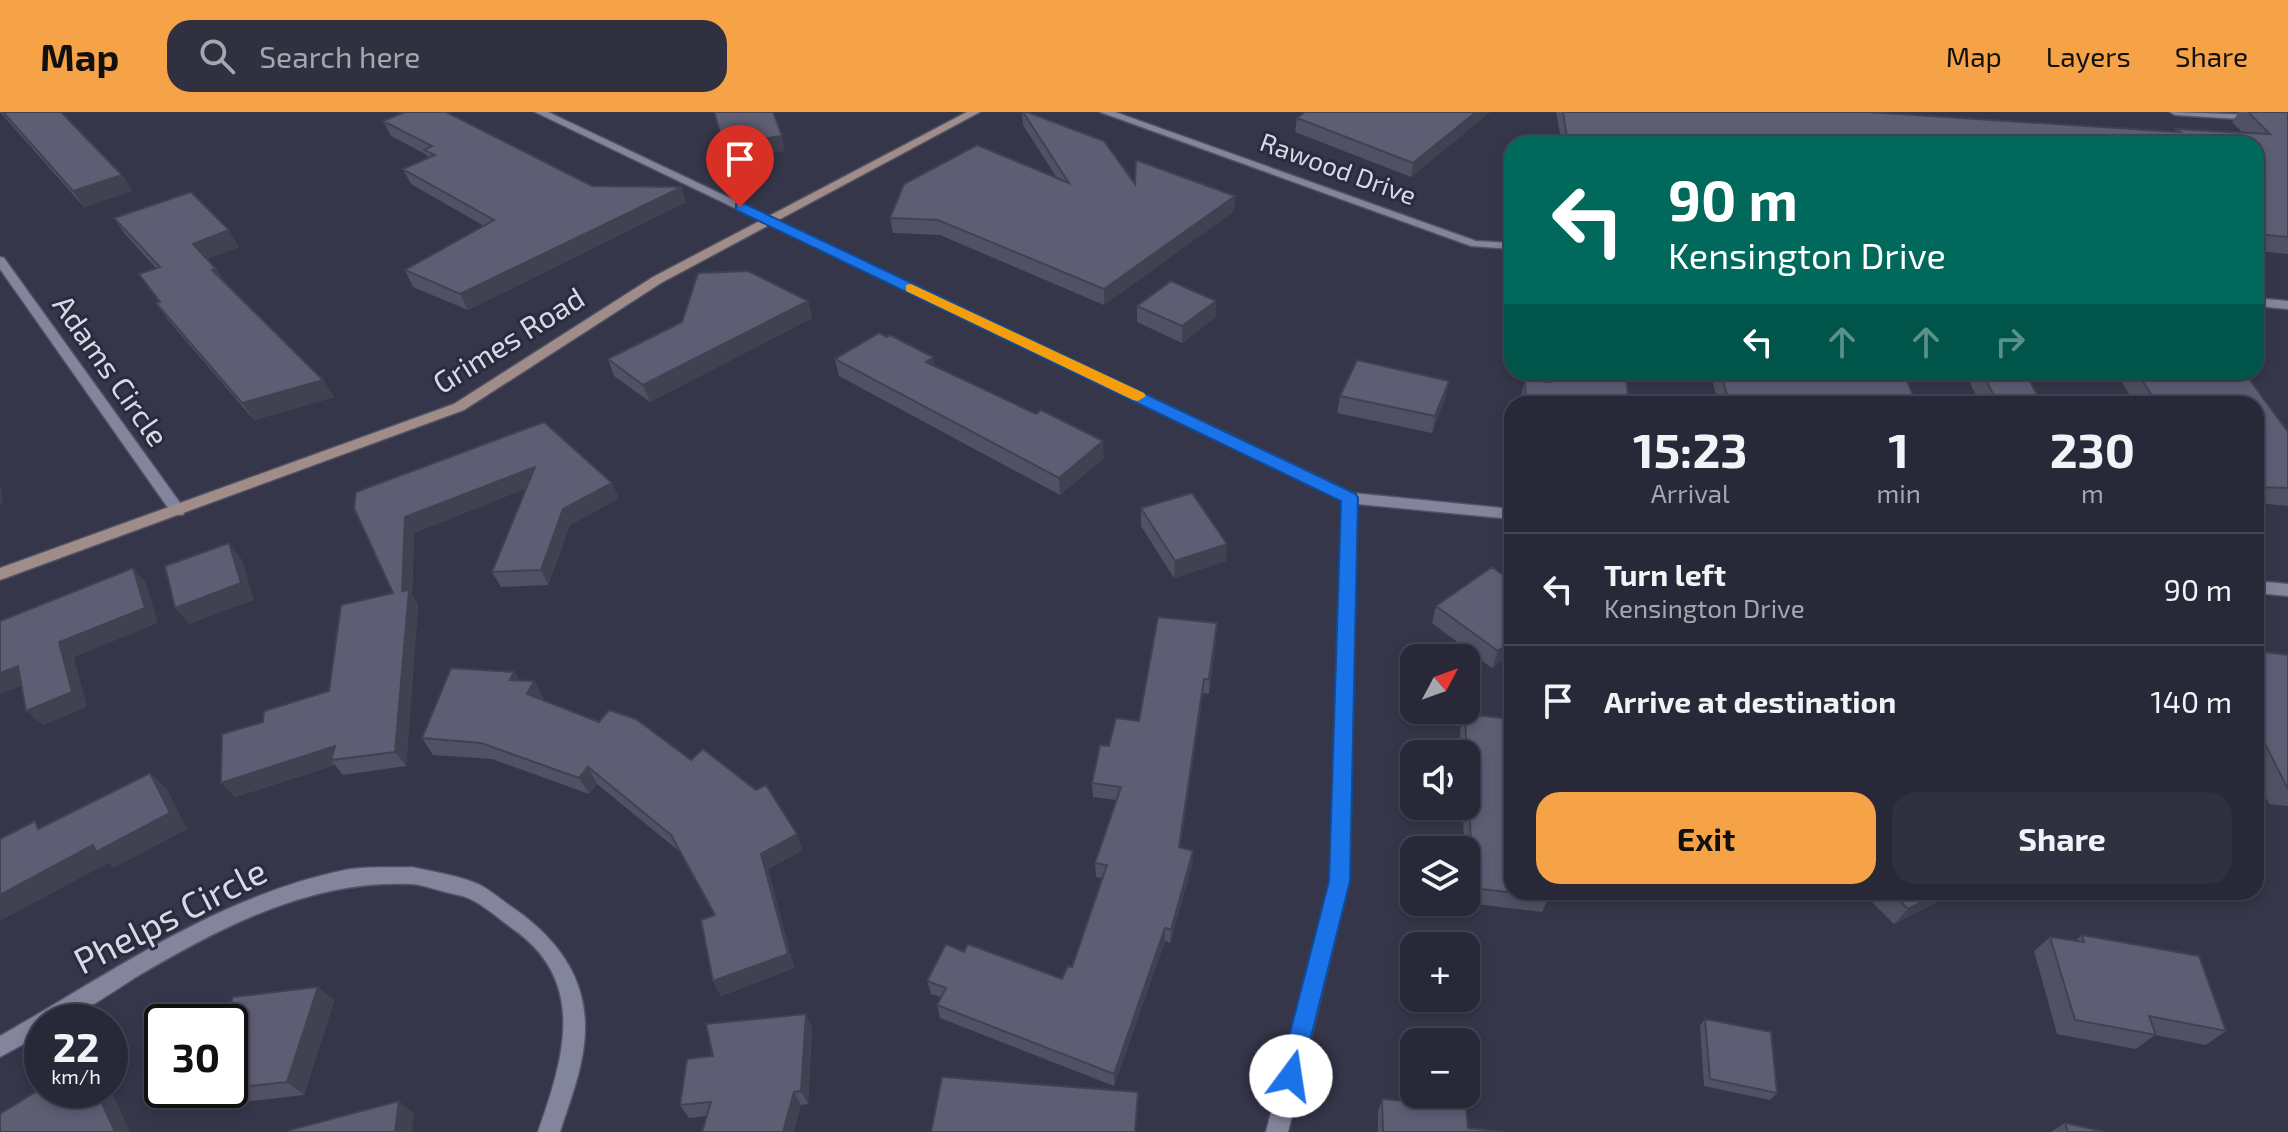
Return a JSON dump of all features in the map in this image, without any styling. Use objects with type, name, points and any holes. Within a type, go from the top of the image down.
[{"type":"street","points":[[540,112],[1350,498],[1504,513]]},
{"type":"street","name":"Grimes Road","points":[[0,574],[459,407],[614,305],[975,112]]},
{"type":"street","name":"Rawood Drive","points":[[1105,112],[1475,244],[1504,246]]},
{"type":"street","points":[[2175,112],[2288,119]]},
{"type":"street","name":"Adams Circle","points":[[0,261],[178,511]]},
{"type":"street","points":[[2264,303],[2288,305]]},
{"type":"street","points":[[1277,1132],[1340,881],[1350,498]]},
{"type":"street","points":[[2264,588],[2288,590]]},
{"type":"street","name":"Phelps Circle","points":[[73,1004],[218,921],[256,903],[295,890],[339,881],[393,876],[440,879],[479,894],[517,917],[547,946],[566,979],[577,1022],[571,1068],[549,1132]]},
{"type":"street","name":"Phelps Circle","points":[[0,1047],[24,1033]]},
{"type":"building","points":[[3,112],[61,112],[122,175],[73,191]]},
{"type":"building","points":[[405,112],[446,112],[592,186],[682,187],[460,294],[405,270],[494,220],[403,169],[435,155],[424,150],[432,146],[383,121]]},
{"type":"building","points":[[714,112],[773,112],[782,136],[724,145]]},
{"type":"building","points":[[1023,112],[1104,141],[1135,184],[1136,160],[1235,196],[1104,289],[938,220],[890,218],[904,184],[977,145],[1069,183]]},
{"type":"building","points":[[1305,112],[1476,112],[1413,163],[1297,118]]},
{"type":"building","points":[[1563,112],[1867,112],[2180,132],[2176,129],[2270,134],[2248,112],[2288,112],[2288,237],[2264,235],[2264,136],[1567,136]]},
{"type":"building","points":[[191,192],[229,230],[193,244],[216,269],[212,270],[323,380],[242,403],[156,303],[160,302],[139,274],[160,267],[114,218]]},
{"type":"building","points":[[748,271],[808,301],[643,385],[608,359],[682,322],[698,273]]},
{"type":"building","points":[[1171,281],[1216,301],[1182,326],[1137,306]]},
{"type":"building","points":[[879,333],[887,337],[890,335],[933,357],[926,362],[1036,414],[1041,410],[1103,441],[1059,478],[835,359]]},
{"type":"building","points":[[1357,360],[1449,381],[1435,416],[1340,396]]},
{"type":"building","points":[[1525,380],[1626,380],[1628,394],[1650,396],[1526,396]]},
{"type":"building","points":[[1723,380],[1906,380],[1914,396],[1727,396]]},
{"type":"building","points":[[1986,380],[2029,380],[2038,396],[1994,396]]},
{"type":"building","points":[[2142,380],[2250,380],[2262,396],[2152,396]]},
{"type":"building","points":[[2264,399],[2288,432],[2288,488],[2264,487]]},
{"type":"building","points":[[544,422],[612,483],[563,509],[541,570],[492,572],[535,467],[405,517],[402,591],[409,590],[395,752],[331,760],[335,746],[221,783],[222,734],[263,722],[264,711],[329,691],[341,605],[393,593],[354,508],[356,492]]},
{"type":"building","points":[[1192,493],[1227,544],[1175,561],[1141,508]]},
{"type":"building","points":[[229,543],[241,583],[175,608],[165,566]]},
{"type":"building","points":[[1492,567],[1504,575],[1504,646],[1498,651],[1436,606]]},
{"type":"building","points":[[133,568],[145,608],[59,642],[72,692],[26,711],[18,666],[0,673],[0,621]]},
{"type":"building","points":[[1158,617],[1217,623],[1209,679],[1204,679],[1179,847],[1193,851],[1171,930],[1165,928],[1114,1074],[937,1005],[946,988],[927,981],[946,944],[964,952],[968,944],[1062,979],[1068,966],[1072,967],[1107,865],[1095,863],[1121,787],[1092,783],[1100,745],[1109,746],[1116,718],[1139,721]]},
{"type":"building","points":[[2264,652],[2288,655],[2288,789],[2264,742]]},
{"type":"building","points":[[451,668],[514,672],[510,680],[534,681],[527,694],[599,722],[609,710],[636,719],[691,760],[703,749],[756,790],[766,785],[797,834],[761,854],[788,954],[713,981],[701,920],[715,915],[671,835],[588,767],[579,778],[481,743],[422,738]]},
{"type":"building","points":[[1480,716],[1504,718],[1504,892],[1480,889],[1480,836],[1471,836],[1470,820],[1480,820],[1480,740],[1466,740],[1465,724],[1480,724]]},
{"type":"building","points":[[150,773],[170,813],[96,852],[93,845],[0,895],[0,839],[35,821],[38,829]]},
{"type":"building","points":[[1899,900],[1925,900],[1908,909]]},
{"type":"building","points":[[2082,935],[2199,956],[2226,1031],[2149,1016],[2156,1035],[2075,1020],[2050,937],[2084,942]]},
{"type":"building","points":[[318,987],[287,1082],[248,1086],[248,1004],[230,1004],[233,997]]},
{"type":"building","points":[[806,1014],[801,1091],[794,1092],[783,1132],[702,1132],[711,1102],[680,1105],[687,1059],[713,1056],[706,1024]]},
{"type":"building","points":[[1705,1019],[1771,1032],[1777,1093],[1710,1079]]},
{"type":"building","points":[[942,1077],[1138,1092],[1135,1132],[931,1132]]},
{"type":"building","points":[[24,1099],[24,1108],[104,1108],[115,1132],[0,1132],[0,1114]]},
{"type":"building","points":[[1382,1099],[1400,1101],[1400,1108],[1466,1108],[1468,1128],[1506,1132],[1383,1132]]},
{"type":"building","points":[[399,1101],[395,1132],[289,1132],[290,1130]]},
{"type":"building","points":[[2065,1123],[2106,1132],[2068,1132]]},
{"type":"slow traffic","points":[[911,288],[1138,396]]},
{"type":"route","points":[[740,207],[1350,498],[1340,881],[1291,1076]]}]
